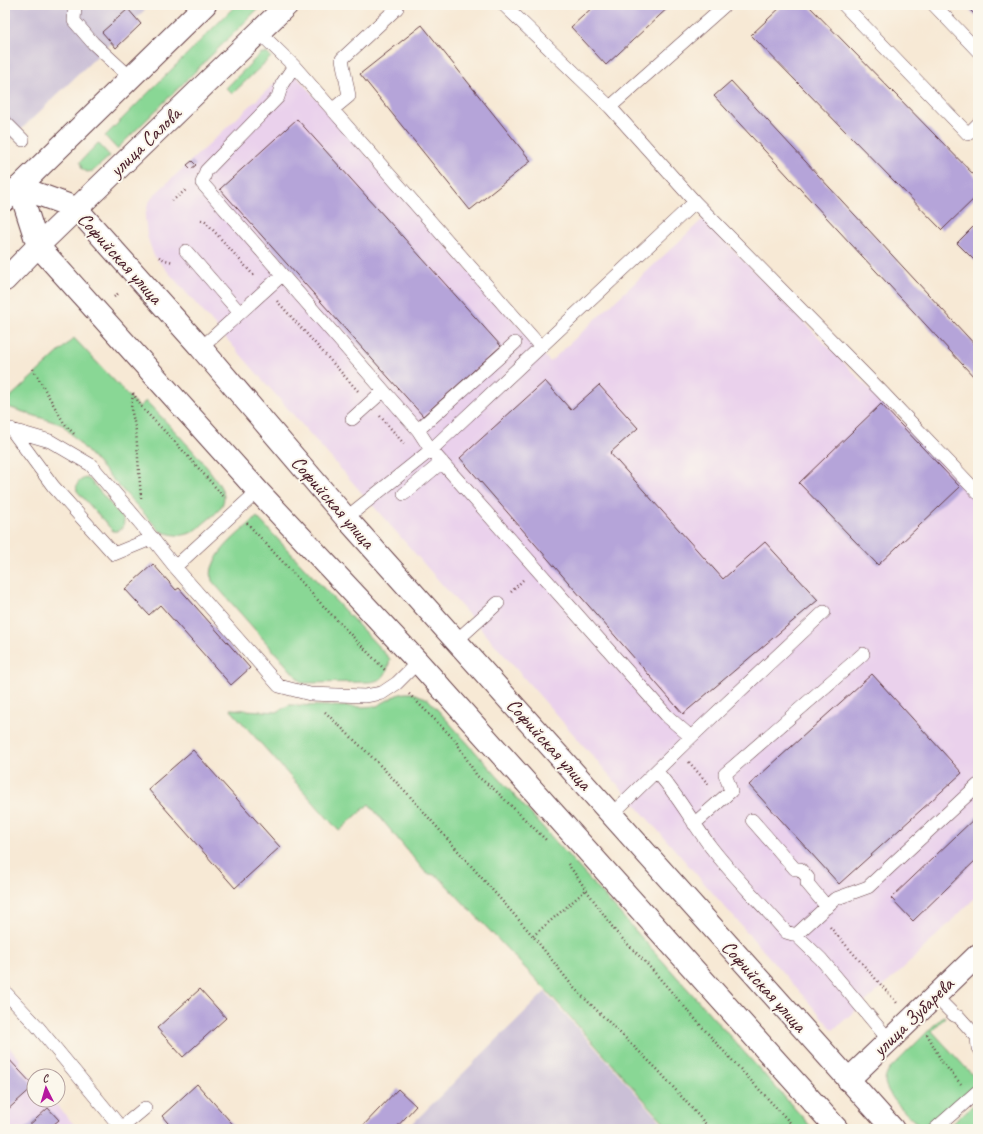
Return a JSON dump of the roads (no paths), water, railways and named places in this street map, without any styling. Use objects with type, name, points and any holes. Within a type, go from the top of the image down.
[{"type":"main road","points":[[12,194],[205,5]]},
{"type":"main road","name":"улица Салова","points":[[5,280],[76,208],[287,5]]},
{"type":"main road","name":"Софийская улица","points":[[12,194],[76,208],[201,348],[346,518],[893,1129]]},
{"type":"main road","name":"Софийская улица","points":[[12,194],[38,246],[258,491],[418,662],[837,1129]]},
{"type":"main road","name":"улица Зубарева","points":[[848,1080],[978,955]]},
{"type":"lane","points":[[75,5],[74,21],[93,43],[130,78]]},
{"type":"lane","points":[[504,5],[610,107],[695,202],[882,392],[978,493]]},
{"type":"lane","points":[[610,107],[725,5]]},
{"type":"lane","points":[[844,5],[968,134],[978,124]]},
{"type":"lane","points":[[934,5],[978,51]]},
{"type":"lane","points":[[332,110],[349,96],[342,59],[397,8]]},
{"type":"lane","points":[[259,32],[294,66],[540,346]]},
{"type":"lane","points":[[294,66],[282,84],[278,97],[206,170],[202,183],[418,430],[431,450],[536,569],[668,717],[692,737]]},
{"type":"lane","points":[[5,122],[23,140]]},
{"type":"lane","points":[[346,518],[431,450],[695,202]]},
{"type":"lane","points":[[186,251],[240,312]]},
{"type":"lane","points":[[201,348],[282,275]]},
{"type":"lane","points":[[418,430],[515,343]]},
{"type":"lane","points":[[352,419],[383,391]]},
{"type":"lane","points":[[8,429],[50,441],[91,465],[153,538],[175,567],[279,686],[310,694],[365,696],[382,693],[397,683],[418,662]]},
{"type":"lane","points":[[8,429],[53,486],[114,554],[153,538]]},
{"type":"lane","points":[[404,494],[442,462]]},
{"type":"lane","points":[[175,567],[258,491]]},
{"type":"lane","points":[[456,641],[498,603]]},
{"type":"lane","points":[[612,814],[824,612]]},
{"type":"lane","points":[[694,824],[731,791],[725,774],[863,654]]},
{"type":"lane","points":[[656,772],[667,783],[712,848],[786,932],[796,935],[821,959],[889,1040]]},
{"type":"lane","points":[[796,935],[835,899],[868,888],[978,786]]},
{"type":"lane","points":[[752,820],[795,869],[800,869],[808,878],[808,883],[827,907]]},
{"type":"lane","points":[[5,992],[37,1026],[122,1128],[145,1108]]},
{"type":"lane","points":[[936,996],[954,1015],[959,1017],[977,1037],[978,1048]]},
{"type":"lane","points":[[935,1129],[978,1092]]}]
